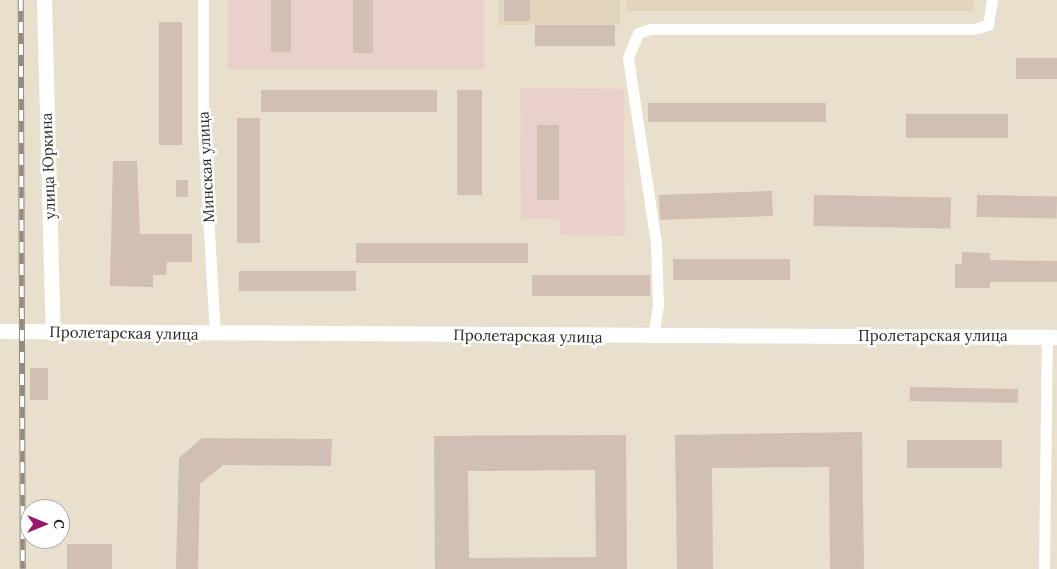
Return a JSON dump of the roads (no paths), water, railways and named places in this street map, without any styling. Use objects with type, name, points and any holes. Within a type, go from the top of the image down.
[{"type":"main road","name":"улица Юркина","points":[[44,0],[53,333]]},
{"type":"main road","name":"Пролетарская улица","points":[[0,332],[653,337],[1052,337]]},
{"type":"street","name":"Минская улица","points":[[203,0],[203,127],[215,334]]},
{"type":"street","points":[[653,337],[658,305],[656,243],[628,56],[638,34],[650,29],[973,29],[988,25],[992,0]]},
{"type":"street","points":[[1044,569],[1052,337]]},
{"type":"railway","points":[[21,0],[23,569]]}]
